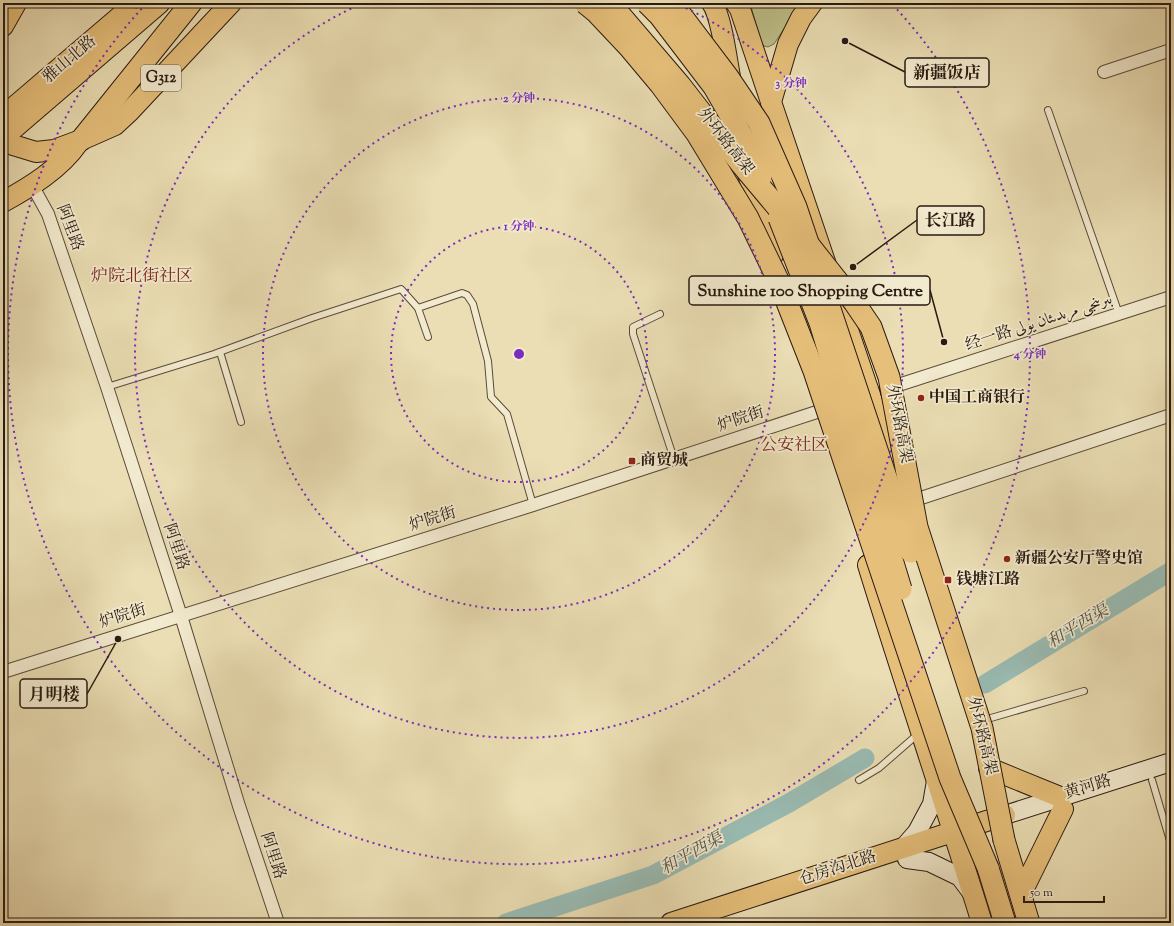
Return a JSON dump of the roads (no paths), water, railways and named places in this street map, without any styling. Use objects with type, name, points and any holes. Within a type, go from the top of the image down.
[{"type":"highway","name":"雅山北路","points":[[3,117],[137,3]]},
{"type":"highway","points":[[3,138],[159,3]]},
{"type":"highway","points":[[81,140],[191,3]]},
{"type":"highway","name":"外环路高架","points":[[585,3],[596,12],[629,47],[660,84],[697,134],[748,218],[779,282],[814,371],[950,778],[988,868],[1005,923]]},
{"type":"highway","name":"外环路高架","points":[[610,3],[680,85],[742,165],[809,245],[854,302],[871,327],[889,377],[917,526],[982,728],[1029,923]]},
{"type":"highway","points":[[656,6],[714,87],[745,141],[782,225],[822,331],[988,868]]},
{"type":"highway","points":[[656,6],[728,77],[759,123],[796,207],[984,776],[1006,827]]},
{"type":"main road","points":[[3,26],[16,3]]},
{"type":"main road","name":"G312","points":[[3,202],[32,185],[71,153],[81,140],[115,125],[231,3]]},
{"type":"main road","points":[[736,3],[740,9],[772,102],[870,395],[903,504],[989,768],[1006,827],[1039,923]]},
{"type":"main road","points":[[772,102],[788,44],[801,18],[812,3]]},
{"type":"main road","points":[[714,5],[720,28],[749,178],[899,665],[936,781],[956,837],[982,923]]},
{"type":"main road","points":[[3,138],[13,145],[36,152],[54,150],[81,140]]},
{"type":"main road","name":"黄河路","points":[[1006,827],[1062,803],[1171,762]]},
{"type":"main road","points":[[989,768],[1062,803],[1026,884]]},
{"type":"main road","name":"黄河路","points":[[1062,803],[1171,774]]},
{"type":"main road","points":[[936,781],[932,804],[905,854],[929,862],[960,878],[973,895]]},
{"type":"main road","name":"仓房沟北路","points":[[708,923],[956,837],[1006,827]]},
{"type":"main road","name":"仓房沟北路","points":[[671,923],[905,854]]},
{"type":"street","points":[[1104,72],[1171,50]]},
{"type":"street","name":"阿里路","points":[[32,185],[48,214],[107,388],[181,616],[239,806],[278,923]]},
{"type":"street","name":"经一路 بىرىنجى مرىدىئان يولى","points":[[870,395],[1171,297]]},
{"type":"street","name":"炉院街","points":[[3,672],[534,505],[870,395]]},
{"type":"street","points":[[903,504],[1171,415]]},
{"type":"lane","points":[[1048,110],[1119,314]]},
{"type":"lane","points":[[107,388],[220,352],[312,318],[401,289],[418,308],[428,337]]},
{"type":"lane","points":[[418,308],[462,293],[467,295],[473,304],[488,361],[491,397],[507,414],[534,505]]},
{"type":"lane","points":[[660,314],[633,327],[633,334],[674,459]]},
{"type":"lane","points":[[220,352],[241,422]]},
{"type":"lane","points":[[974,723],[1084,691]]},
{"type":"lane","points":[[859,780],[879,768],[920,732]]},
{"type":"lane","points":[[1152,780],[1171,844]]},
{"type":"waterway","name":"和平西渠","points":[[985,684],[1171,571]]},
{"type":"waterway","name":"和平西渠","points":[[506,923],[653,875],[789,803],[865,758]]},
{"type":"place","name":"新疆饭店","points":[[845,41]]},
{"type":"place","name":"长江路","points":[[853,267]]},
{"type":"place","name":"Sunshine 100 Shopping Centre","points":[[944,342]]},
{"type":"place","name":"中国工商银行","points":[[921,398]]},
{"type":"place","name":"商贸城","points":[[632,461]]},
{"type":"place","name":"新疆公安厅警史馆","points":[[1007,559]]},
{"type":"place","name":"钱塘江路","points":[[948,580]]},
{"type":"place","name":"月明楼","points":[[118,639]]},
{"type":"district","name":"炉院北街社区","points":[[142,277]]},
{"type":"district","name":"公安社区","points":[[794,446]]}]
